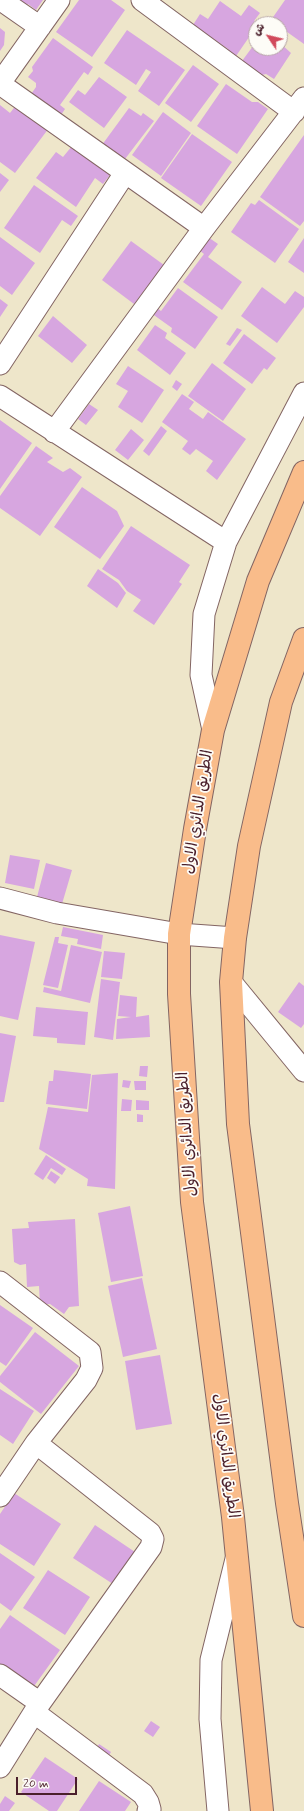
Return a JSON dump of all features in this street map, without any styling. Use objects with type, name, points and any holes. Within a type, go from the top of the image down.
[{"type":"main road","name":"الطريق الدائري الاول","points":[[262,1811],[237,1553],[192,1202],[179,994],[179,934],[212,730],[258,581],[302,483]]},
{"type":"main road","points":[[304,639],[281,702],[250,846],[235,938],[231,982],[238,1124],[287,1503],[304,1616]]},
{"type":"street","points":[[1,0],[40,28]]},
{"type":"street","points":[[59,0],[0,84],[204,228]]},
{"type":"street","points":[[54,432],[204,228],[299,105],[142,0]]},
{"type":"street","points":[[0,364],[125,173]]},
{"type":"street","points":[[212,730],[201,674],[204,614],[226,542],[304,393]]},
{"type":"street","points":[[0,396],[226,542]]},
{"type":"street","points":[[0,898],[57,913],[179,934],[235,938]]},
{"type":"street","points":[[231,982],[304,1071]]},
{"type":"street","points":[[0,1282],[90,1352],[92,1368],[86,1380],[36,1443],[0,1496]]},
{"type":"street","points":[[0,1767],[38,1708],[151,1547],[153,1539],[150,1533],[36,1443]]},
{"type":"street","points":[[218,1811],[210,1719],[211,1660],[237,1553]]},
{"type":"street","points":[[0,1675],[143,1794],[148,1802],[150,1809],[148,1811]]},
{"type":"building","points":[[6,0],[43,0],[36,10],[28,4],[23,12]]},
{"type":"building","points":[[79,0],[111,0],[125,10],[92,57],[56,32]]},
{"type":"building","points":[[285,0],[304,0],[304,44],[288,33],[288,16],[274,16]]},
{"type":"building","points":[[220,1],[241,16],[249,5],[260,13],[258,16],[248,16],[248,39],[234,59],[225,53],[228,49],[193,25],[200,14],[208,19]]},
{"type":"building","points":[[0,28],[5,32],[4,45],[0,51]]},
{"type":"building","points":[[127,30],[185,70],[159,106],[138,91],[151,72],[146,69],[136,85],[104,63]]},
{"type":"building","points":[[53,38],[93,67],[88,75],[84,72],[60,105],[65,109],[59,118],[29,97],[36,87],[36,83],[28,77],[33,71],[32,67]]},
{"type":"building","points":[[288,50],[291,53],[274,79],[266,74],[262,75],[242,61],[248,53],[248,56],[288,56]]},
{"type":"building","points":[[193,65],[219,84],[191,122],[165,103]]},
{"type":"building","points":[[99,77],[127,97],[104,128],[69,102],[78,90],[85,95]]},
{"type":"building","points":[[226,84],[252,102],[258,102],[268,109],[237,154],[197,126]]},
{"type":"building","points":[[17,104],[49,128],[15,173],[0,162],[0,105],[10,113]]},
{"type":"building","points":[[129,108],[141,116],[143,113],[154,121],[125,159],[117,154],[113,159],[99,149]]},
{"type":"building","points":[[163,112],[191,133],[161,176],[132,155]]},
{"type":"building","points":[[192,134],[232,162],[201,206],[161,178]]},
{"type":"building","points":[[304,135],[304,221],[300,226],[260,197]]},
{"type":"building","points":[[72,146],[110,175],[103,184],[95,178],[76,207],[36,178],[56,152],[63,157]]},
{"type":"building","points":[[0,173],[9,180],[0,192]]},
{"type":"building","points":[[34,185],[78,216],[71,226],[62,220],[40,253],[4,228]]},
{"type":"building","points":[[259,200],[299,229],[275,263],[231,232],[251,203],[255,205]]},
{"type":"building","points":[[0,237],[35,263],[12,295],[0,286]]},
{"type":"building","points":[[208,237],[218,244],[208,257],[242,282],[222,310],[183,282],[204,254],[199,250]]},
{"type":"building","points":[[304,238],[304,273],[288,262]]},
{"type":"building","points":[[131,241],[164,265],[134,304],[102,280]]},
{"type":"building","points":[[262,287],[285,304],[295,291],[304,297],[304,307],[277,343],[241,316]]},
{"type":"building","points":[[178,288],[218,317],[195,349],[171,332],[172,328],[151,313],[156,307],[161,311]]},
{"type":"building","points":[[0,299],[8,305],[0,317]]},
{"type":"building","points":[[53,316],[87,345],[72,363],[38,336]]},
{"type":"building","points":[[155,325],[167,333],[165,338],[186,353],[170,375],[137,350]]},
{"type":"building","points":[[237,328],[242,330],[230,346],[226,344]]},
{"type":"building","points":[[244,334],[276,358],[267,370],[264,368],[252,384],[223,363]]},
{"type":"building","points":[[212,363],[246,389],[223,421],[188,396]]},
{"type":"building","points":[[128,366],[164,390],[142,423],[118,407],[128,391],[116,384]]},
{"type":"building","points":[[176,380],[182,384],[177,391],[172,387]]},
{"type":"building","points":[[182,394],[194,402],[189,409],[203,419],[208,412],[246,439],[217,480],[206,471],[213,461],[196,449],[190,455],[182,449],[188,441],[162,422]]},
{"type":"building","points":[[89,404],[98,410],[86,425],[78,419]]},
{"type":"building","points":[[0,420],[32,443],[0,489]]},
{"type":"building","points":[[161,426],[167,431],[149,456],[143,451]]},
{"type":"building","points":[[131,429],[144,440],[128,460],[115,450]]},
{"type":"building","points":[[36,446],[53,458],[47,462],[63,472],[70,468],[82,477],[40,536],[0,508],[0,496]]},
{"type":"building","points":[[82,487],[117,511],[124,526],[100,559],[54,527]]},
{"type":"building","points":[[131,526],[190,565],[179,582],[182,584],[154,625],[133,611],[141,600],[127,591],[119,580],[102,569]]},
{"type":"building","points":[[98,569],[118,583],[126,593],[117,608],[87,586]]},
{"type":"building","points":[[10,855],[40,860],[34,889],[5,883]]},
{"type":"building","points":[[46,863],[72,870],[62,904],[37,897]]},
{"type":"building","points":[[63,927],[103,935],[101,949],[77,944],[78,939],[61,936]]},
{"type":"building","points":[[0,935],[35,942],[18,1020],[0,1016]]},
{"type":"building","points":[[55,937],[59,937],[58,943],[68,945],[58,988],[43,985]]},
{"type":"building","points":[[71,945],[102,952],[90,1003],[43,992],[44,987],[61,991]]},
{"type":"building","points":[[104,951],[125,953],[122,979],[101,977]]},
{"type":"building","points":[[101,979],[120,982],[113,1040],[94,1037]]},
{"type":"building","points":[[299,982],[304,986],[304,1024],[301,1028],[278,1012]]},
{"type":"building","points":[[120,995],[137,997],[136,1017],[149,1015],[150,1037],[116,1039],[117,1019],[131,1017],[118,1016]]},
{"type":"building","points":[[36,1007],[88,1012],[85,1045],[57,1043],[57,1038],[33,1036]]},
{"type":"building","points":[[0,1033],[16,1036],[4,1102],[0,1102]]},
{"type":"building","points":[[140,1066],[148,1066],[147,1077],[139,1076]]},
{"type":"building","points":[[54,1070],[91,1074],[87,1109],[46,1104],[49,1081],[53,1081]]},
{"type":"building","points":[[118,1073],[115,1189],[87,1186],[88,1179],[39,1149],[48,1107],[88,1112],[92,1075]]},
{"type":"building","points":[[123,1080],[131,1081],[129,1088],[122,1087]]},
{"type":"building","points":[[134,1081],[146,1081],[146,1090],[135,1090]]},
{"type":"building","points":[[122,1099],[132,1100],[131,1111],[121,1111]]},
{"type":"building","points":[[136,1100],[149,1101],[149,1110],[136,1110]]},
{"type":"building","points":[[137,1114],[143,1115],[143,1122],[137,1122]]},
{"type":"building","points":[[46,1155],[66,1169],[62,1175],[51,1168],[43,1180],[34,1174]]},
{"type":"building","points":[[51,1171],[60,1177],[55,1184],[47,1178]]},
{"type":"building","points":[[130,1206],[143,1276],[111,1282],[98,1213]]},
{"type":"building","points":[[75,1219],[79,1306],[69,1307],[64,1314],[50,1304],[40,1305],[39,1286],[27,1287],[26,1264],[20,1265],[14,1262],[12,1229],[29,1228],[28,1222]]},
{"type":"building","points":[[142,1278],[157,1349],[123,1357],[108,1286]]},
{"type":"building","points":[[0,1305],[33,1328],[6,1366],[0,1362]]},
{"type":"building","points":[[35,1332],[79,1366],[41,1414],[0,1382],[0,1376]]},
{"type":"building","points":[[160,1355],[172,1424],[136,1430],[125,1361]]},
{"type":"building","points":[[0,1389],[34,1411],[13,1444],[0,1435]]},
{"type":"building","points":[[14,1493],[61,1524],[34,1566],[0,1544],[0,1514]]},
{"type":"building","points":[[95,1525],[135,1552],[113,1584],[73,1558]]},
{"type":"building","points":[[0,1553],[35,1577],[11,1611],[0,1603]]},
{"type":"building","points":[[48,1570],[90,1597],[65,1635],[23,1608]]},
{"type":"building","points":[[10,1615],[60,1650],[32,1689],[0,1667],[0,1629]]},
{"type":"building","points":[[151,1721],[160,1727],[153,1737],[144,1731]]},
{"type":"building","points":[[99,1744],[111,1752],[106,1760],[94,1753]]},
{"type":"building","points":[[45,1757],[78,1779],[57,1811],[49,1811],[21,1792]]},
{"type":"building","points":[[99,1781],[131,1802],[125,1811],[79,1811]]},
{"type":"building","points":[[5,1796],[15,1803],[9,1811],[0,1811],[0,1804]]}]
